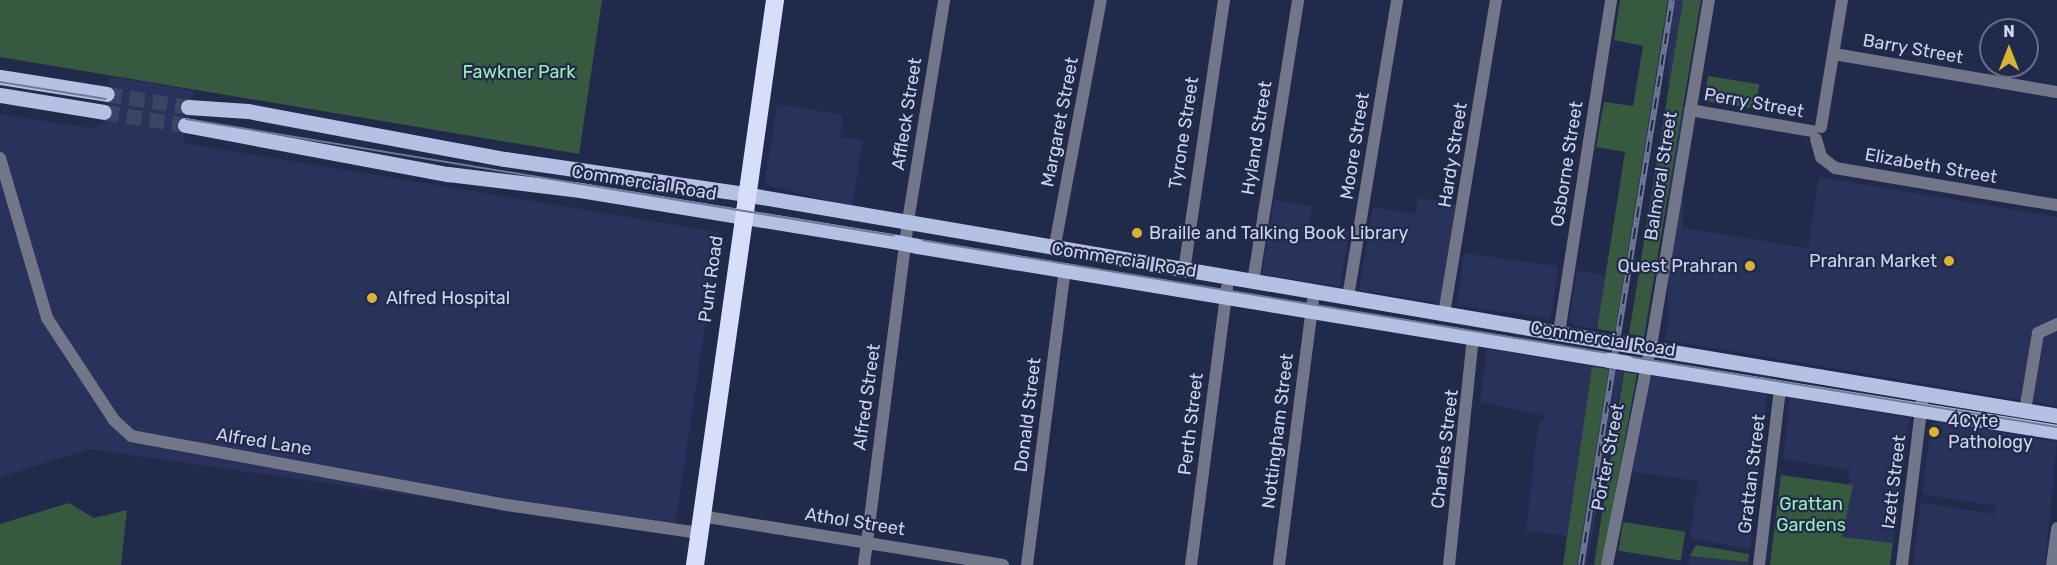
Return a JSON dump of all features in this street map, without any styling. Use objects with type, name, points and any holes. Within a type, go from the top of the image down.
[{"type":"highway","name":"Punt Road","points":[[695,565],[740,218],[775,0]]},
{"type":"main road","points":[[0,77],[107,94]]},
{"type":"main road","points":[[0,94],[104,112]]},
{"type":"main road","name":"Commercial Road","points":[[188,107],[249,111],[452,148],[744,194],[907,237],[1065,270],[1313,306],[1473,337],[1627,363],[1647,357],[2057,416]]},
{"type":"main road","name":"Commercial Road","points":[[185,125],[448,174],[580,190],[740,218],[907,237],[1054,250],[1348,297],[1630,345],[1647,357],[1780,388],[1922,407],[2057,432]]},
{"type":"main road","points":[[448,174],[452,148]]},
{"type":"street","name":"Affleck Street","points":[[907,237],[944,0]]},
{"type":"street","name":"Margaret Street","points":[[1054,250],[1101,0]]},
{"type":"street","name":"Tyrone Street","points":[[1184,271],[1224,0]]},
{"type":"street","name":"Hyland Street","points":[[1254,282],[1298,0]]},
{"type":"street","name":"Moore Street","points":[[1348,297],[1397,0]]},
{"type":"street","name":"Hardy Street","points":[[1444,314],[1496,0]]},
{"type":"street","name":"Osborne Street","points":[[1559,333],[1611,0]]},
{"type":"street","name":"Balmoral Street","points":[[1647,357],[1709,0]]},
{"type":"street","points":[[1816,133],[1834,54],[1842,0]]},
{"type":"street","name":"Barry Street","points":[[1834,54],[2057,92]]},
{"type":"street","name":"Perry Street","points":[[1690,110],[1816,133]]},
{"type":"street","name":"Elizabeth Street","points":[[1816,133],[1821,157],[1835,168],[2057,205]]},
{"type":"street","name":"Alfred Lane","points":[[0,158],[47,318],[130,436],[514,506],[700,524]]},
{"type":"street","name":"Alfred Street","points":[[864,565],[907,237]]},
{"type":"street","name":"Donald Street","points":[[1027,565],[1065,270]]},
{"type":"street","name":"Perth Street","points":[[1191,565],[1226,292]]},
{"type":"street","name":"Nottingham Street","points":[[1279,565],[1313,306]]},
{"type":"street","points":[[2025,411],[2038,333],[2057,324]]},
{"type":"street","name":"Charles Street","points":[[1449,565],[1474,365],[1473,337]]},
{"type":"street","name":"Porter Street","points":[[1607,565],[1647,357]]},
{"type":"street","name":"Grattan Street","points":[[1759,565],[1780,388]]},
{"type":"street","name":"Izett Street","points":[[1902,565],[1922,407]]},
{"type":"street","name":"Athol Street","points":[[700,524],[866,543],[1003,565]]},
{"type":"street","points":[[2052,565],[2057,528]]},
{"type":"shaded area","points":[[1668,0],[1683,0],[1683,336],[1668,336]]},
{"type":"shaded area","name":"Alfred Hospital","points":[[110,77],[195,91],[183,143],[719,232],[674,533],[89,449],[0,477],[0,114],[91,128],[103,122]]},
{"type":"shaded area","points":[[777,104],[843,115],[840,137],[863,140],[852,207],[769,186],[765,180]]},
{"type":"shaded area","points":[[1819,177],[2057,217],[2057,406],[1665,340],[1684,228],[1808,248]]},
{"type":"shaded area","points":[[1418,198],[1456,204],[1440,303],[1359,290],[1373,207],[1415,214]]},
{"type":"shaded area","points":[[1274,200],[1312,206],[1309,225],[1349,232],[1340,287],[1262,274]]},
{"type":"shaded area","points":[[1464,253],[1558,266],[1551,319],[1457,305]]},
{"type":"shaded area","points":[[1577,271],[1605,275],[1597,329],[1573,325],[1569,319]]},
{"type":"shaded area","points":[[1487,349],[1592,366],[1568,536],[1526,531],[1538,426],[1545,416],[1480,402]]},
{"type":"shaded area","points":[[1609,369],[1624,372],[1586,565],[1571,564]]},
{"type":"shaded area","points":[[1656,376],[1767,394],[1750,549],[1690,538],[1698,481],[1632,472],[1649,380]]},
{"type":"shaded area","points":[[1790,398],[1910,418],[1893,543],[1842,537],[1850,470],[1783,459]]},
{"type":"shaded area","points":[[1936,421],[2057,442],[2045,565],[1913,565],[1921,503],[1995,514],[1996,506],[1922,494],[1931,425]]},
{"type":"shaded area","points":[[1690,556],[1748,562],[1748,565],[1688,565]]},
{"type":"green space","name":"Fawkner Park","points":[[0,0],[602,0],[579,154],[0,57]]},
{"type":"green space","points":[[1620,0],[1668,0],[1615,332],[1597,329],[1625,152],[1596,147],[1604,102],[1633,106],[1643,46],[1614,40]]},
{"type":"green space","points":[[1683,0],[1701,0],[1644,337],[1629,334]]},
{"type":"green space","points":[[1708,76],[1759,84],[1755,109],[1704,101]]},
{"type":"green space","points":[[1592,367],[1609,369],[1577,565],[1563,565]]},
{"type":"green space","points":[[1624,372],[1637,374],[1602,565],[1594,565]]},
{"type":"green space","name":"Grattan Gardens","points":[[1781,475],[1853,485],[1842,537],[1893,543],[1890,565],[1770,565]]},
{"type":"green space","points":[[69,503],[94,518],[127,510],[121,565],[0,565],[0,524]]},
{"type":"green space","points":[[1623,522],[1685,532],[1681,560],[1618,551]]},
{"type":"green space","points":[[1696,545],[1749,554],[1748,562],[1690,556]]},
{"type":"tunnel","points":[[107,94],[188,107]]},
{"type":"tunnel","points":[[104,112],[185,125]]},
{"type":"tram line","points":[[0,82],[106,99]]},
{"type":"tram line","points":[[186,119],[2057,427]]},
{"type":"railway","points":[[1581,565],[1672,0]]},
{"type":"place","name":"Braille and Talking Book Library","points":[[1137,233]]},
{"type":"place","name":"Prahran Market","points":[[1949,261]]},
{"type":"place","name":"Quest Prahran","points":[[1750,266]]},
{"type":"place","name":"Alfred Hospital","points":[[372,298]]},
{"type":"place","name":"4Cyte Pathology","points":[[1934,432]]}]
